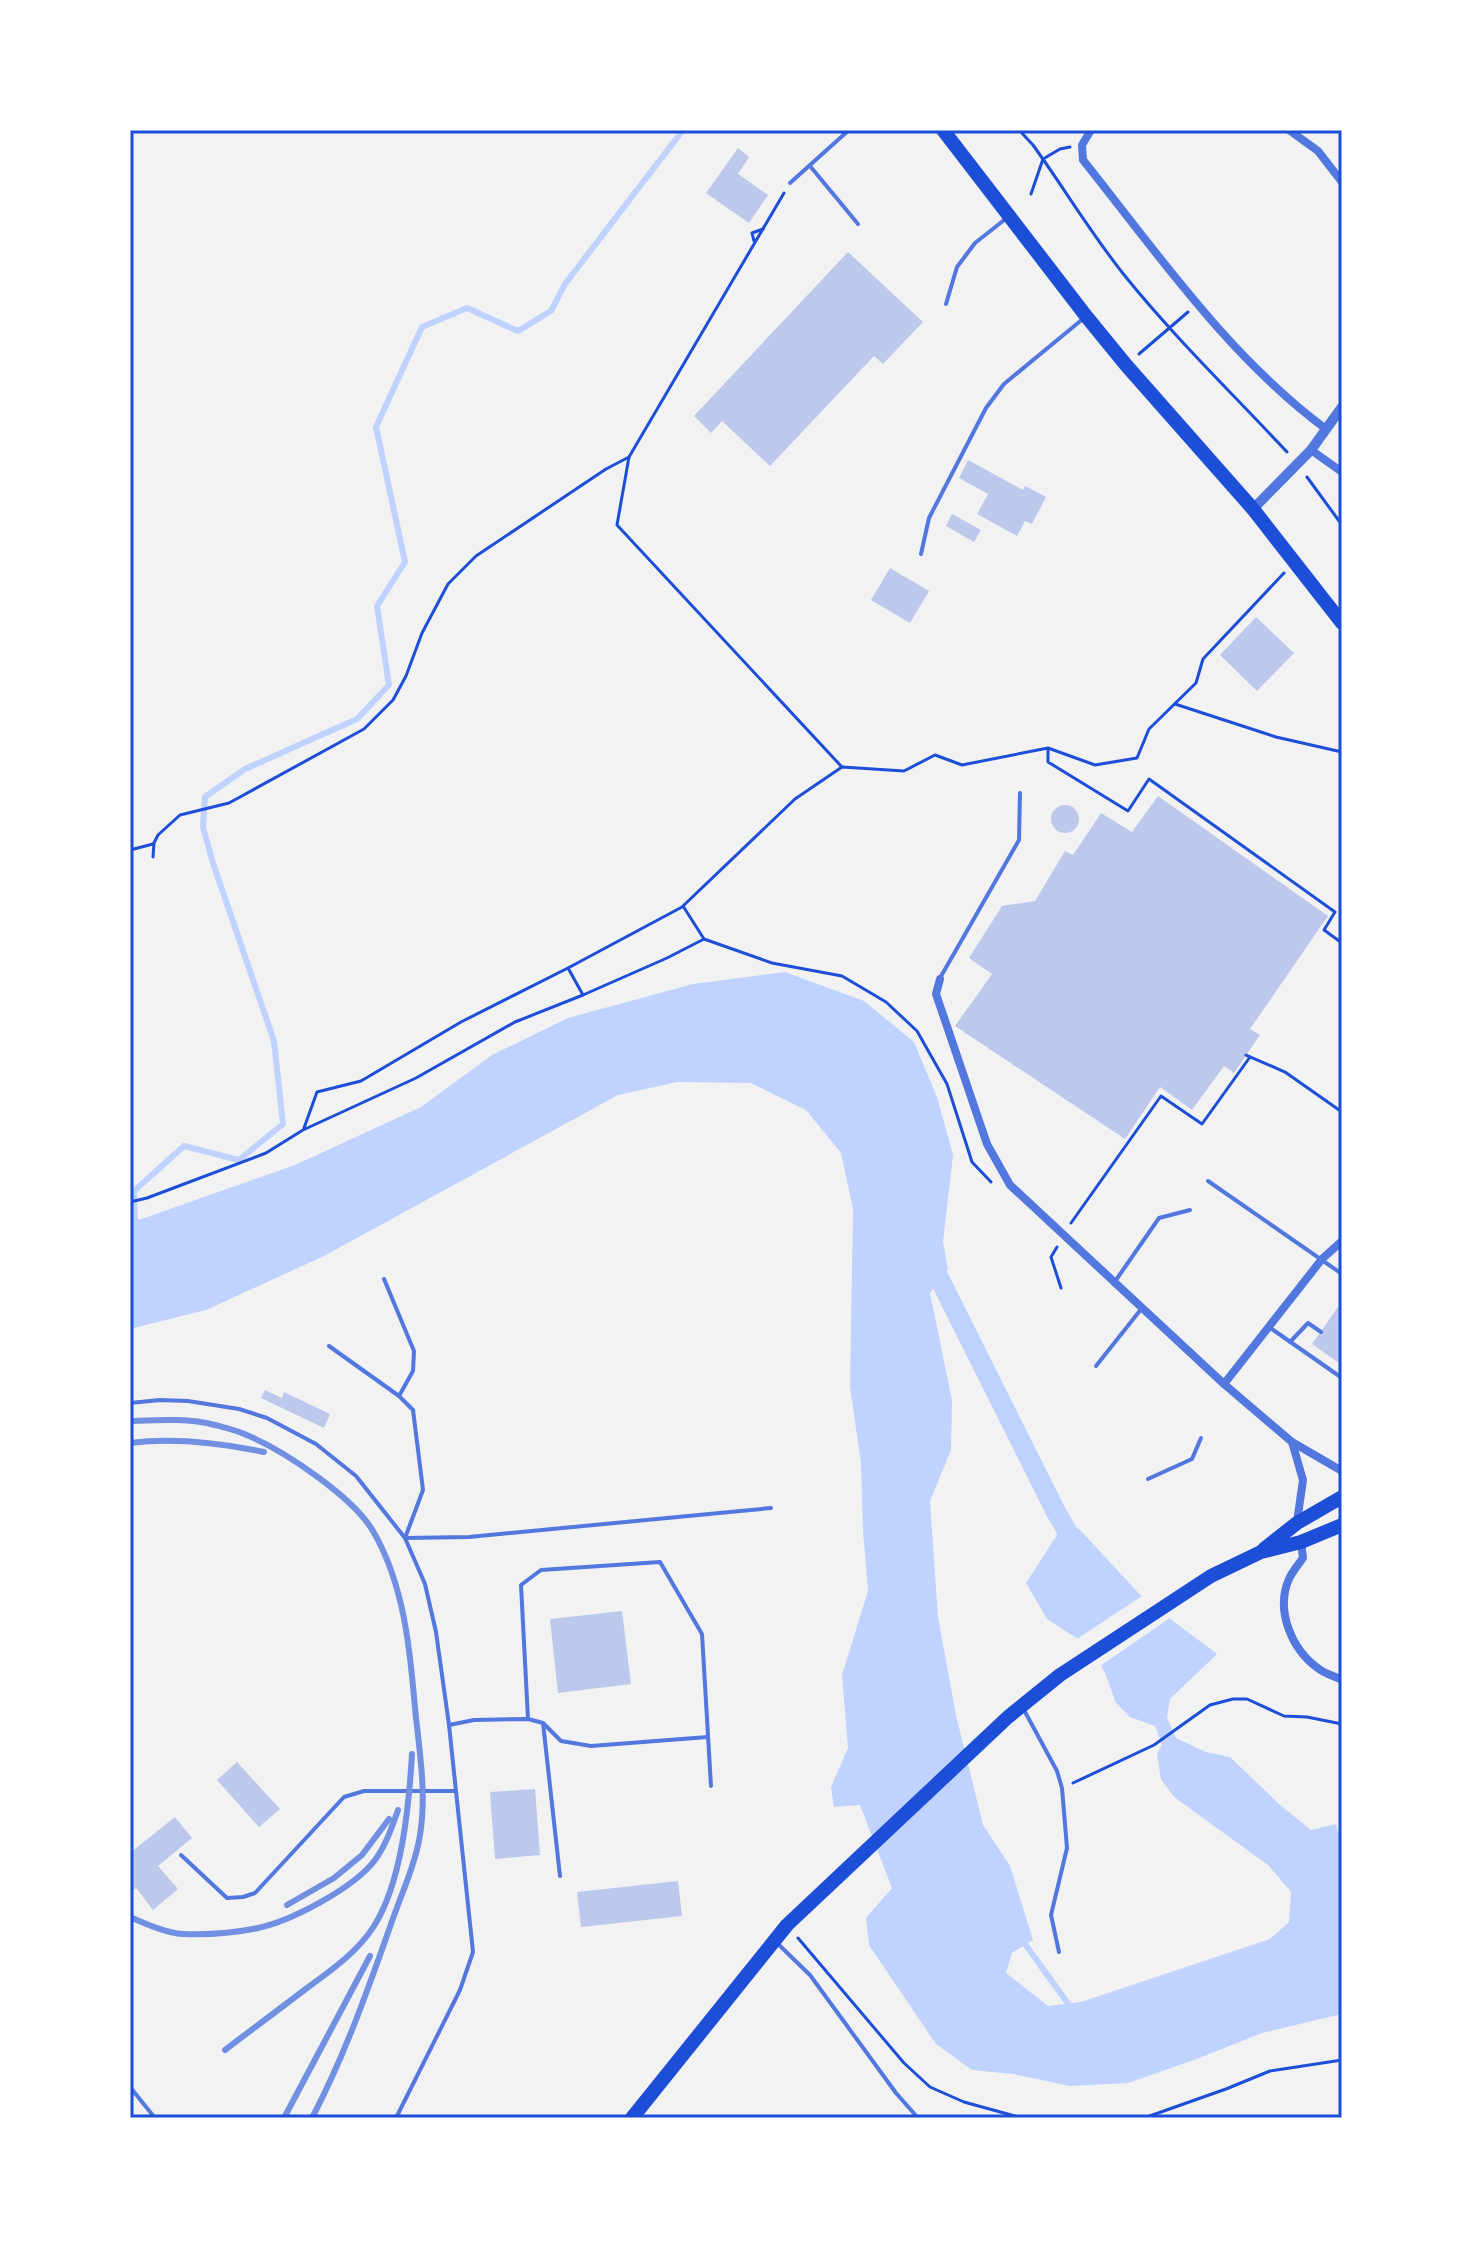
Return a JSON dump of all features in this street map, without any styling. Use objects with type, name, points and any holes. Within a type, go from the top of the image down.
[{"type":"main road","points":[[943,130],[1086,316],[1253,509],[1342,623]]},
{"type":"main road","points":[[1261,1552],[1297,1523],[1342,1497]]},
{"type":"main road","points":[[632,2118],[787,1925],[1008,1717],[1060,1675],[1211,1576],[1261,1552],[1301,1542],[1342,1525]]},
{"type":"street","points":[[1091,130],[1081,149],[1083,160],[1197,305],[1291,402],[1326,429]]},
{"type":"street","points":[[1289,130],[1318,151],[1342,182]]},
{"type":"street","points":[[1253,509],[1298,465],[1342,407]]},
{"type":"street","points":[[1311,450],[1342,472]]},
{"type":"street","points":[[940,979],[936,994],[987,1144],[1010,1185],[1224,1384],[1292,1442],[1342,1471]]},
{"type":"street","points":[[1224,1384],[1322,1259],[1342,1241]]},
{"type":"street","points":[[1292,1442],[1303,1480],[1297,1523]]},
{"type":"street","points":[[1301,1542],[1303,1558],[1288,1580],[1286,1627],[1301,1651],[1318,1669],[1342,1680]]},
{"type":"lane","points":[[790,183],[849,130]]},
{"type":"lane","points":[[810,166],[858,224]]},
{"type":"lane","points":[[946,304],[957,267],[975,243],[1010,216]]},
{"type":"lane","points":[[921,554],[929,518],[986,408],[1004,384],[1086,316]]},
{"type":"lane","points":[[940,979],[1019,840],[1020,793]]},
{"type":"lane","points":[[1208,1181],[1342,1274]]},
{"type":"lane","points":[[1114,1282],[1159,1218],[1190,1210]]},
{"type":"lane","points":[[384,1279],[414,1351],[413,1371],[399,1396]]},
{"type":"lane","points":[[1096,1366],[1142,1308]]},
{"type":"lane","points":[[1290,1342],[1308,1323],[1321,1332]]},
{"type":"lane","points":[[1269,1327],[1342,1378]]},
{"type":"lane","points":[[329,1346],[399,1396],[413,1410],[423,1490],[405,1538]]},
{"type":"lane","points":[[130,1403],[188,1401],[239,1409],[267,1418],[316,1444],[356,1476],[405,1538],[425,1584],[436,1632],[449,1725],[473,1952],[460,1990],[396,2118]]},
{"type":"lane","points":[[1148,1479],[1192,1459],[1201,1438]]},
{"type":"lane","points":[[405,1538],[469,1537],[771,1508]]},
{"type":"lane","points":[[528,1719],[521,1585],[541,1570],[660,1562],[702,1634],[711,1786]]},
{"type":"lane","points":[[1022,1707],[1057,1771],[1062,1788],[1067,1848],[1051,1915],[1059,1952]]},
{"type":"lane","points":[[449,1725],[474,1720],[528,1719],[543,1723],[561,1741],[591,1746],[708,1737]]},
{"type":"lane","points":[[543,1723],[560,1876]]},
{"type":"lane","points":[[181,1855],[227,1898],[243,1897],[255,1893],[344,1797],[364,1791],[456,1791]]},
{"type":"lane","points":[[774,1940],[810,1975],[896,2093],[918,2118]]},
{"type":"lane","points":[[130,2087],[155,2118]]},
{"type":"path","points":[[1019,130],[1122,272],[1298,465],[1342,525]]},
{"type":"path","points":[[1031,194],[1043,159],[1060,149],[1081,149]]},
{"type":"path","points":[[790,183],[629,457],[617,525],[842,767]]},
{"type":"path","points":[[1126,365],[1197,305]]},
{"type":"path","points":[[153,857],[158,835],[180,815],[229,803],[364,729],[393,700],[422,633],[448,584],[476,556],[606,469],[629,457]]},
{"type":"path","points":[[303,1130],[317,1092],[361,1081],[461,1022],[683,906],[795,799],[842,767],[904,771],[935,755],[962,765],[1048,748],[1095,765],[1137,758],[1149,729],[1196,683],[1203,659],[1295,562]]},
{"type":"path","points":[[1175,704],[1276,737],[1342,752]]},
{"type":"path","points":[[1048,748],[1048,762],[1128,811],[1149,779],[1335,912],[1324,930],[1342,943]]},
{"type":"path","points":[[130,850],[154,843]]},
{"type":"path","points":[[683,906],[704,939],[772,963],[842,976],[886,1002],[917,1031],[947,1084],[972,1162],[1000,1190],[1010,1185]]},
{"type":"path","points":[[130,1202],[266,1153],[303,1130],[416,1078],[515,1022],[583,995],[704,939]]},
{"type":"path","points":[[568,968],[583,995]]},
{"type":"path","points":[[1061,1288],[1051,1257],[1063,1235],[1161,1096],[1202,1124],[1248,1056],[1285,1072],[1342,1112]]},
{"type":"path","points":[[1062,1788],[1135,1756],[1210,1705],[1233,1699],[1247,1699],[1284,1716],[1342,1724]]},
{"type":"path","points":[[787,1925],[904,2063],[930,2087],[964,2102],[1022,2118]]},
{"type":"path","points":[[1144,2118],[1270,2071],[1342,2060]]},
{"type":"water","points":[[785,972],[864,1001],[914,1042],[937,1097],[953,1155],[943,1242],[948,1269],[930,1293],[952,1400],[951,1450],[930,1501],[938,1617],[956,1715],[983,1825],[1010,1866],[1033,1940],[1012,1953],[1006,1973],[1048,2006],[1081,2002],[1270,1939],[1289,1922],[1291,1892],[1268,1865],[1174,1797],[1161,1779],[1157,1754],[1162,1744],[1155,1726],[1130,1717],[1116,1703],[1105,1673],[1085,1639],[1078,1639],[1047,1619],[1026,1583],[1057,1535],[1055,1522],[1065,1518],[1144,1599],[1217,1654],[1170,1699],[1167,1718],[1176,1738],[1206,1752],[1230,1757],[1311,1830],[1336,1824],[1342,1848],[1342,2014],[1262,2033],[1128,2083],[1070,2086],[1013,2074],[972,2070],[936,2044],[869,1945],[866,1918],[892,1888],[860,1805],[834,1807],[831,1787],[848,1748],[842,1675],[868,1591],[861,1463],[850,1387],[853,1209],[841,1153],[806,1110],[751,1083],[677,1082],[618,1095],[324,1256],[206,1310],[130,1329],[130,1223],[295,1165],[421,1107],[492,1055],[568,1018],[693,984]]},
{"type":"pier","points":[[1145,1594],[1173,1616],[1097,1668],[1082,1643],[1074,1641]]},
{"type":"building","points":[[738,148],[749,157],[738,174],[768,195],[749,223],[706,193]]},
{"type":"building","points":[[848,252],[923,322],[883,364],[874,356],[770,466],[722,421],[711,433],[694,416]]},
{"type":"building","points":[[968,460],[1023,490],[1025,486],[1046,497],[1032,524],[1025,521],[1017,536],[977,514],[988,494],[959,478]]},
{"type":"building","points":[[952,514],[981,530],[974,542],[946,526]]},
{"type":"building","points":[[890,568],[929,591],[910,623],[871,600]]},
{"type":"building","points":[[1256,617],[1294,653],[1257,691],[1220,655]]},
{"type":"building","points":[[1158,796],[1328,916],[1250,1029],[1260,1035],[1234,1073],[1224,1066],[1192,1110],[1160,1087],[1125,1139],[955,1026],[992,974],[969,958],[1002,906],[1035,901],[1065,851],[1073,855],[1101,813],[1132,832]]},
{"type":"building","points":[[1065,805],[1075,809],[1079,819],[1075,829],[1065,833],[1055,829],[1051,819],[1055,809]]},
{"type":"building","points":[[1338,1307],[1342,1309],[1342,1365],[1312,1344]]},
{"type":"building","points":[[265,1390],[282,1398],[284,1392],[330,1414],[324,1428],[261,1398]]},
{"type":"building","points":[[622,1611],[631,1684],[558,1693],[550,1619]]},
{"type":"building","points":[[237,1762],[280,1809],[259,1827],[217,1780]]},
{"type":"building","points":[[535,1789],[540,1855],[495,1859],[490,1792]]},
{"type":"building","points":[[175,1817],[192,1838],[158,1866],[178,1889],[153,1910],[136,1888],[130,1893],[130,1853]]},
{"type":"building","points":[[678,1881],[682,1916],[581,1927],[577,1892]]},
{"type":"waterway","points":[[135,1223],[134,1191],[184,1146],[239,1160],[283,1124],[274,1041],[213,863],[203,827],[205,797],[245,769],[357,719],[389,685],[377,606],[405,562],[376,427],[422,327],[467,308],[518,331],[551,311],[565,284],[683,130]]},
{"type":"waterway","points":[[929,1258],[1074,1543]]},
{"type":"waterway","points":[[1022,1940],[1072,2009]]},
{"type":"railway","points":[[130,1421],[184,1420],[215,1425],[249,1436],[299,1464],[335,1490],[373,1531],[384,1551],[399,1595],[411,1663],[422,1771],[420,1835],[411,1870],[364,2000],[312,2118]]},
{"type":"railway","points":[[130,1443],[198,1442],[264,1452]]},
{"type":"railway","points":[[225,2050],[342,1962],[374,1926],[384,1908],[398,1866],[412,1754]]},
{"type":"railway","points":[[130,1917],[163,1930],[192,1934],[249,1930],[272,1924],[321,1902],[365,1871],[382,1848],[398,1810]]},
{"type":"railway","points":[[287,1905],[334,1878],[362,1855],[389,1819]]},
{"type":"railway","points":[[284,2118],[370,1956]]}]
